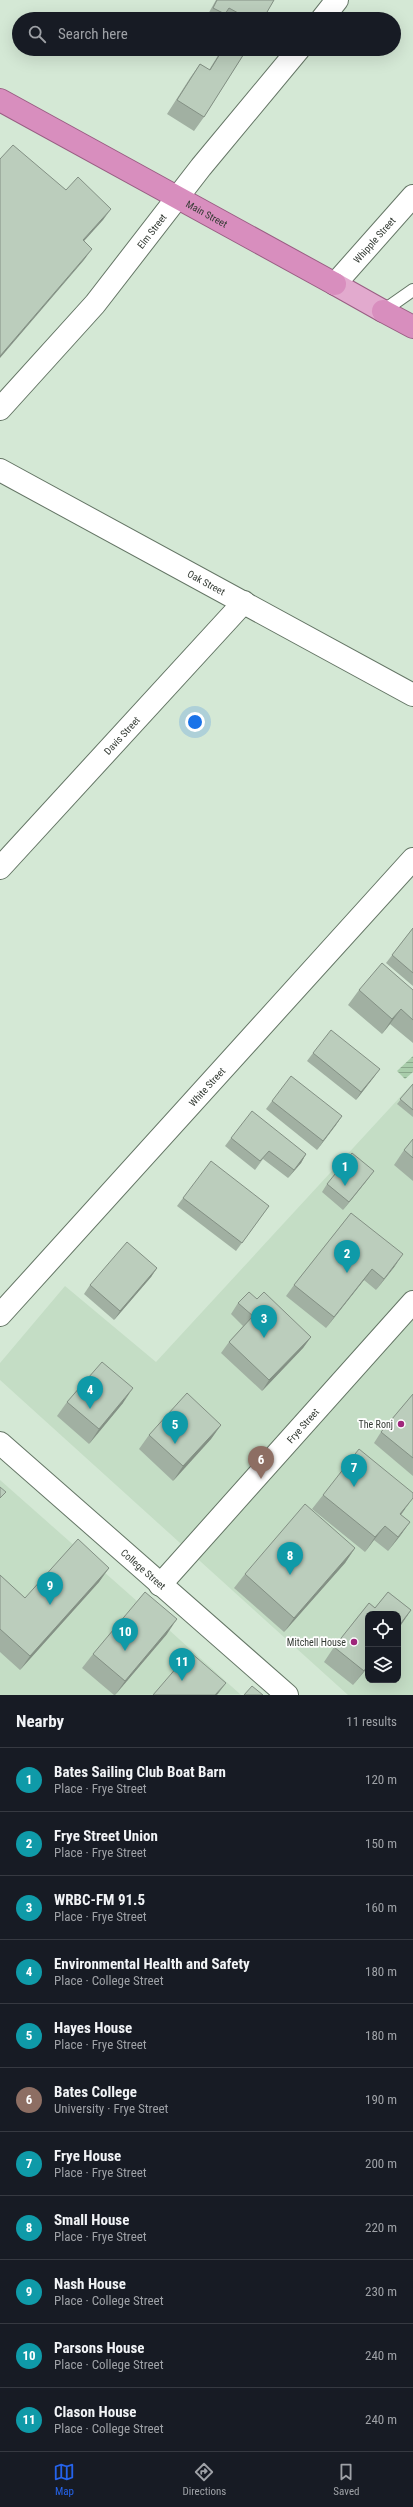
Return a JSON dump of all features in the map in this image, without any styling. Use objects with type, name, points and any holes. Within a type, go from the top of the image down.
[{"type":"highway","name":"Main Street","points":[[0,100],[335,284]]},
{"type":"highway","name":"Main Street","points":[[383,311],[413,327]]},
{"type":"main road","name":"Main Street","points":[[335,284],[383,311]]},
{"type":"street","points":[[328,12],[337,0]]},
{"type":"street","name":"Elm Street","points":[[0,409],[95,304],[178,197],[293,56]]},
{"type":"street","name":"Whipple Street","points":[[335,284],[413,196]]},
{"type":"street","name":"Oak Street","points":[[0,470],[413,695]]},
{"type":"street","name":"Davis Street","points":[[0,868],[244,602]]},
{"type":"street","name":"White Street","points":[[0,1315],[413,859]]},
{"type":"street","name":"Frye Street","points":[[160,1585],[413,1302]]},
{"type":"street","name":"College Street","points":[[0,1443],[287,1695]]},
{"type":"lane","points":[[383,311],[413,290]]},
{"type":"shaded area","points":[[413,1056],[413,1072],[405,1079],[397,1071]]},
{"type":"shaded area","points":[[413,1083],[413,1695],[348,1695],[0,1380],[0,1363],[65,1286],[156,1362]]},
{"type":"shaded area","points":[[0,1480],[138,1602],[241,1695],[0,1695]]},
{"type":"building","points":[[217,0],[274,0],[267,12],[236,12],[229,8],[226,12],[221,12],[213,8]]},
{"type":"building","points":[[219,56],[243,56],[204,117],[177,100],[200,64],[210,70]]},
{"type":"building","points":[[13,145],[66,190],[78,177],[111,209],[83,240],[92,249],[0,356],[0,159]]},
{"type":"building","points":[[413,928],[413,973],[392,955]]},
{"type":"building","points":[[382,963],[413,990],[413,1020],[401,1009],[392,1019],[359,990]]},
{"type":"building","points":[[331,1030],[380,1069],[361,1092],[313,1053]]},
{"type":"building","points":[[291,1076],[342,1116],[323,1141],[272,1101]]},
{"type":"building","points":[[413,1084],[413,1110],[400,1099]]},
{"type":"building","points":[[252,1111],[306,1154],[294,1170],[269,1151],[260,1161],[231,1138]]},
{"type":"building","points":[[413,1139],[413,1158],[404,1150]]},
{"type":"building","points":[[352,1153],[374,1171],[349,1202],[327,1184]]},
{"type":"building","points":[[211,1161],[269,1206],[242,1243],[183,1198]]},
{"type":"building","points":[[351,1213],[403,1254],[384,1279],[372,1269],[334,1317],[294,1285]]},
{"type":"building","points":[[127,1242],[157,1268],[120,1311],[90,1285]]},
{"type":"building","points":[[249,1292],[257,1299],[264,1292],[311,1337],[269,1380],[229,1342],[253,1316],[238,1303]]},
{"type":"building","points":[[102,1362],[133,1388],[99,1429],[67,1402]]},
{"type":"building","points":[[187,1393],[221,1425],[183,1466],[149,1435]]},
{"type":"building","name":"The Ronj","points":[[413,1394],[413,1458],[381,1432]]},
{"type":"building","points":[[359,1449],[413,1493],[413,1498],[400,1514],[410,1522],[398,1537],[385,1526],[375,1537],[323,1495]]},
{"type":"building","points":[[0,1487],[6,1492],[0,1498]]},
{"type":"building","points":[[305,1504],[355,1548],[294,1618],[245,1574]]},
{"type":"building","points":[[78,1539],[109,1568],[30,1656],[0,1629],[0,1575],[25,1598]]},
{"type":"building","points":[[145,1592],[177,1619],[125,1681],[93,1654]]},
{"type":"building","points":[[388,1592],[411,1610],[401,1623],[401,1611],[365,1611],[364,1671],[334,1647],[369,1603],[375,1608]]},
{"type":"building","points":[[190,1652],[226,1683],[215,1695],[153,1695]]},
{"type":"building","points":[[252,1686],[263,1695],[244,1695]]},
{"type":"place","name":"Bates Sailing Club Boat Barn","points":[[345,1186]]},
{"type":"place","name":"Frye Street Union","points":[[347,1273]]},
{"type":"place","name":"WRBC-FM 91.5","points":[[264,1338]]},
{"type":"place","name":"Environmental Health and Safety","points":[[90,1409]]},
{"type":"place","name":"The Ronj","points":[[401,1424]]},
{"type":"place","name":"Hayes House","points":[[175,1444]]},
{"type":"place","name":"Bates College","points":[[261,1479]]},
{"type":"place","name":"Frye House","points":[[354,1487]]},
{"type":"place","name":"Small House","points":[[290,1575]]},
{"type":"place","name":"Nash House","points":[[50,1605]]},
{"type":"place","name":"Mitchell House","points":[[354,1642]]},
{"type":"place","name":"Parsons House","points":[[125,1651]]},
{"type":"place","name":"Clason House","points":[[182,1681]]}]
